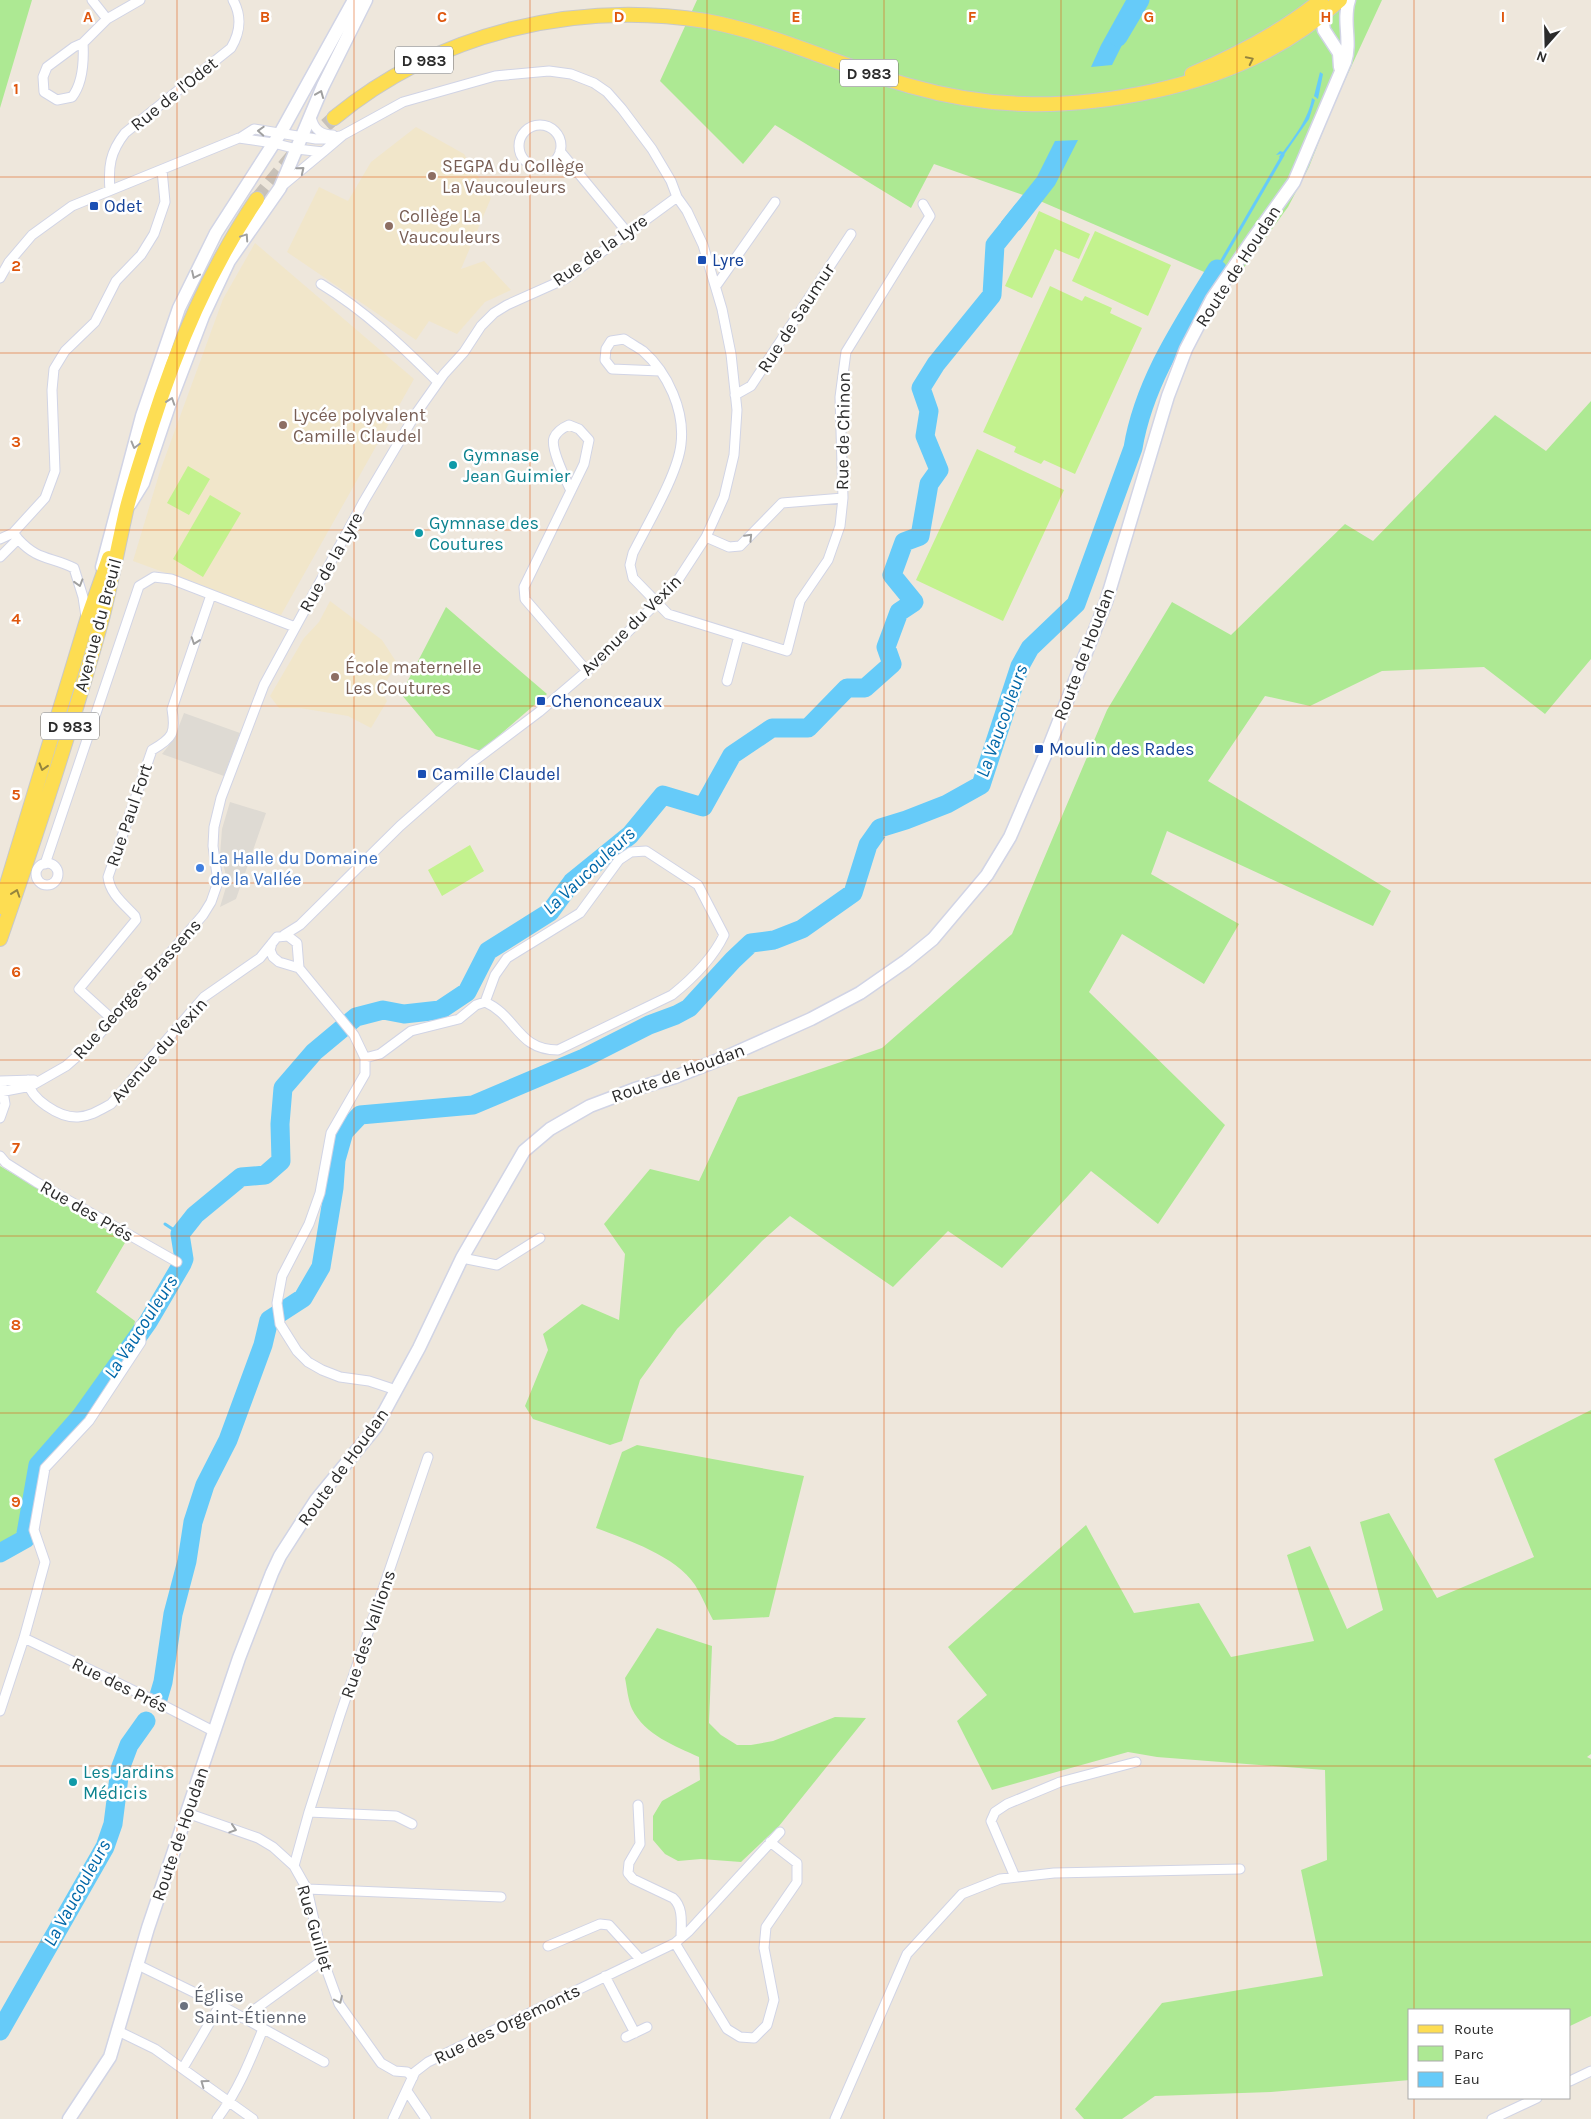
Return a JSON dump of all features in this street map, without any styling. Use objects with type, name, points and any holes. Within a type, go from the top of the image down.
[{"type":"main road","name":"D 983","points":[[1154,90],[1237,54],[1322,7],[1340,0]]},
{"type":"main road","name":"D 983","points":[[334,118],[390,78],[450,48],[526,24],[562,18],[610,14],[669,16],[724,25],[779,41],[907,86],[948,96],[986,102],[1031,105],[1109,100],[1200,80],[1222,72],[1270,49],[1298,32],[1322,7]]},
{"type":"main road","name":"Avenue du Breuil","points":[[0,907],[87,620],[126,510],[160,400],[191,318],[224,250],[257,199]]},
{"type":"main road","name":"Avenue du Breuil","points":[[0,939],[40,824],[98,632],[117,559],[126,510]]},
{"type":"street","points":[[92,0],[107,19]]},
{"type":"street","points":[[83,43],[84,53],[79,88],[72,97],[57,100],[44,92],[43,77],[47,67],[74,47],[83,43],[107,19],[140,0]]},
{"type":"street","name":"Rue de l'Odet","points":[[110,190],[108,173],[114,147],[125,134],[231,48],[237,37],[240,24],[233,0]]},
{"type":"street","points":[[87,620],[142,416],[180,308],[216,233],[281,132],[354,0]]},
{"type":"street","points":[[126,510],[144,483],[175,388],[203,316],[221,277],[229,261],[280,188],[323,86],[366,0]]},
{"type":"street","name":"Route de Houdan","points":[[69,2119],[105,2066],[118,2031],[136,1964],[239,1658],[280,1556],[316,1500],[376,1427],[419,1348],[462,1258],[524,1151],[550,1129],[590,1106],[628,1091],[675,1077],[726,1056],[794,1027],[860,993],[906,962],[933,939],[987,875],[1010,837],[1054,735],[1106,602],[1168,396],[1186,349],[1212,299],[1252,238],[1294,182],[1340,75],[1347,57],[1346,9],[1348,0]]},
{"type":"street","points":[[1322,7],[1341,20],[1346,27]]},
{"type":"street","name":"Route de Houdan","points":[[1322,7],[1323,27],[1339,53],[1340,75]]},
{"type":"street","points":[[1298,32],[1310,32],[1330,38]]},
{"type":"street","name":"Avenue du Vexin","points":[[280,188],[343,135],[403,102],[495,76],[549,71],[571,74],[594,83],[607,92],[622,108],[656,155],[671,181],[677,197],[687,211],[703,245],[722,309],[731,354],[737,410],[734,455],[724,497],[706,537],[676,583],[620,640],[587,670],[539,712],[451,780],[400,826],[300,925],[284,935]]},
{"type":"street","points":[[310,117],[318,131],[326,135],[343,135]]},
{"type":"street","points":[[560,151],[552,162],[539,167],[526,162],[521,156],[519,142],[521,136],[531,127],[544,126],[555,132],[559,138],[560,151],[627,232]]},
{"type":"street","points":[[0,278],[5,262],[32,235],[72,206],[239,138],[254,129],[327,139],[343,135]]},
{"type":"street","points":[[239,138],[323,152]]},
{"type":"street","points":[[0,557],[45,498],[55,471],[52,390],[54,368],[65,351],[95,322],[116,281],[141,255],[154,234],[165,202],[162,170]]},
{"type":"street","name":"Rue de la Lyre","points":[[218,882],[213,846],[214,827],[221,798],[264,685],[374,484],[415,415],[438,382],[464,352],[481,326],[494,313],[565,278],[677,197]]},
{"type":"street","points":[[716,286],[775,202]]},
{"type":"street","name":"Rue de Chinon","points":[[706,537],[729,547],[740,546],[782,503],[843,498],[840,397],[846,352],[930,216],[923,204]]},
{"type":"street","name":"Rue de Saumur","points":[[735,395],[751,386],[851,234]]},
{"type":"street","points":[[321,284],[335,292],[399,343],[438,382]]},
{"type":"street","points":[[660,371],[612,369],[605,360],[606,349],[611,341],[624,339],[644,352],[660,371],[665,377],[680,412],[681,444],[675,467],[633,553],[630,565],[633,578],[668,614],[787,651],[800,601],[828,560],[840,526],[843,498]]},
{"type":"street","points":[[571,491],[554,449],[553,438],[560,429],[569,425],[579,429],[589,440],[584,464],[571,491],[524,587],[525,599],[587,670]]},
{"type":"street","points":[[16,536],[33,553],[74,568],[84,597],[87,620]]},
{"type":"street","points":[[0,539],[16,536]]},
{"type":"street","points":[[45,864],[138,586],[154,577],[171,580],[295,627]]},
{"type":"street","name":"Rue Paul Fort","points":[[112,1019],[79,988],[136,920],[135,916],[109,885],[108,877],[152,750],[167,742],[175,728],[172,709],[211,595]]},
{"type":"street","points":[[727,681],[739,636]]},
{"type":"street","points":[[365,1058],[380,1054],[411,1031],[458,1020],[476,1005],[485,1002],[496,1007],[530,1044],[544,1050],[558,1050],[672,995],[685,985],[718,949],[724,935],[698,885],[646,851],[632,852],[619,860],[580,913],[507,958],[495,975],[485,1002]]},
{"type":"street","name":"Rue Georges Brassens","points":[[29,1083],[40,1080],[66,1066],[90,1046],[203,914],[211,902],[218,882]]},
{"type":"street","points":[[298,968],[297,943],[300,925]]},
{"type":"street","points":[[274,959],[270,950],[272,943],[277,938],[284,935],[292,938],[297,943]]},
{"type":"street","name":"Avenue du Vexin","points":[[29,1083],[43,1102],[60,1113],[77,1117],[94,1114],[111,1104],[204,997],[260,958],[272,943]]},
{"type":"street","points":[[286,963],[293,960],[297,954]]},
{"type":"street","points":[[260,958],[274,959],[298,968],[354,1035],[365,1058],[365,1074],[331,1133],[320,1193],[309,1224],[282,1276],[277,1303],[280,1324],[297,1351],[308,1362],[322,1370],[340,1377],[369,1380],[396,1390]]},
{"type":"street","points":[[0,1118],[5,1104],[1,1081],[29,1083]]},
{"type":"street","points":[[2,1092],[29,1083]]},
{"type":"street","name":"Rue des Prés","points":[[0,1156],[6,1163],[36,1182],[177,1262]]},
{"type":"street","points":[[462,1258],[497,1266],[540,1238]]},
{"type":"street","points":[[0,1711],[24,1638],[45,1562],[34,1530],[45,1468],[89,1421],[141,1342],[140,1325]]},
{"type":"street","name":"Rue des Vallions","points":[[294,1866],[309,1812],[428,1457]]},
{"type":"street","name":"Rue des Prés","points":[[24,1638],[215,1732]]},
{"type":"street","points":[[1015,1877],[991,1821],[995,1812],[1006,1804],[1060,1782],[1136,1762]]},
{"type":"street","points":[[638,1805],[640,1844],[629,1863],[628,1873],[633,1879],[678,1902],[681,1912],[678,1940],[727,2029],[740,2037],[754,2038],[767,2025],[774,2000],[764,1948],[766,1927],[796,1882],[797,1863],[770,1842]]},
{"type":"street","points":[[309,1812],[396,1816],[412,1824]]},
{"type":"street","name":"Rue Guillet","points":[[187,1813],[258,1838],[273,1847],[294,1866],[307,1889],[323,1960],[339,2004],[381,2063],[395,2071],[407,2072],[413,2077]]},
{"type":"street","name":"Rue des Orgemonts","points":[[413,2077],[415,2072],[428,2062],[678,1940],[689,1931],[780,1832]]},
{"type":"street","points":[[835,2119],[907,1954],[962,1894],[1000,1879],[1054,1873],[1240,1869]]},
{"type":"street","points":[[307,1889],[501,1898]]},
{"type":"street","points":[[548,1946],[600,1924],[610,1925],[640,1959]]},
{"type":"street","points":[[243,2018],[323,1960]]},
{"type":"street","points":[[136,1964],[220,2005],[324,2062]]},
{"type":"street","points":[[605,1976],[636,2033]]},
{"type":"street","points":[[183,2068],[220,2005]]},
{"type":"street","points":[[626,2037],[647,2027]]},
{"type":"street","points":[[217,2119],[230,2102],[246,2071],[263,2029]]},
{"type":"street","points":[[118,2031],[155,2048],[253,2119]]},
{"type":"street","points":[[1571,2081],[1591,2071]]},
{"type":"street","points":[[393,2119],[413,2077]]},
{"type":"street","points":[[407,2091],[426,2119]]},
{"type":"street","points":[[1492,2119],[1501,2117],[1534,2099]]},
{"type":"shaded area","name":"Collège La Vaucouleurs","points":[[416,127],[464,154],[491,198],[461,269],[484,261],[511,290],[485,302],[457,334],[429,321],[416,340],[287,252],[319,187],[348,201],[371,162]]},
{"type":"shaded area","name":"Lycée polyvalent Camille Claudel","points":[[255,243],[414,379],[281,615],[133,561],[160,471],[223,299]]},
{"type":"shaded area","name":"École maternelle Les Coutures","points":[[330,601],[382,640],[397,663],[381,691],[387,701],[371,728],[348,716],[300,708],[279,708],[270,696],[304,638],[319,622]]},
{"type":"shaded area","points":[[184,713],[240,733],[224,776],[162,754],[174,739]]},
{"type":"shaded area","points":[[230,802],[266,813],[236,899],[220,907],[226,887],[225,871],[220,855],[222,829]]},
{"type":"green space","points":[[0,0],[32,0],[0,108]]},
{"type":"green space","points":[[697,0],[1382,0],[1333,106],[1309,167],[1288,207],[1232,284],[1040,201],[934,164],[911,208],[775,125],[743,164],[660,81]]},
{"type":"green space","points":[[1039,211],[1090,234],[1079,259],[1055,249],[1032,298],[1005,286]]},
{"type":"green space","points":[[1095,231],[1171,265],[1148,316],[1072,281]]},
{"type":"green space","points":[[1050,286],[1082,301],[1085,296],[1112,308],[1110,313],[1142,328],[1075,474],[1044,460],[1041,464],[1014,452],[1016,447],[983,432]]},
{"type":"green space","points":[[1591,401],[1591,659],[1545,714],[1484,667],[1382,671],[1310,706],[1265,696],[1208,781],[1391,891],[1373,926],[1167,831],[1151,874],[1239,924],[1204,984],[1122,934],[1089,992],[1225,1125],[1158,1224],[1091,1171],[1002,1268],[948,1231],[893,1287],[790,1216],[762,1241],[677,1329],[640,1380],[622,1441],[610,1445],[533,1419],[525,1406],[548,1350],[543,1334],[582,1304],[619,1320],[625,1254],[604,1224],[650,1169],[699,1181],[738,1097],[882,1048],[1012,934],[1107,710],[1172,602],[1231,635],[1345,524],[1373,541],[1495,415],[1546,451]]},
{"type":"green space","points":[[977,449],[1064,490],[1003,621],[916,580]]},
{"type":"green space","points":[[188,466],[210,479],[189,515],[167,503]]},
{"type":"green space","points":[[210,495],[241,513],[203,577],[173,559]]},
{"type":"green space","points":[[446,607],[547,694],[481,751],[436,736],[401,694]]},
{"type":"green space","points":[[470,845],[484,871],[442,896],[428,870]]},
{"type":"green space","points":[[0,1166],[126,1241],[96,1292],[135,1321],[132,1338],[33,1474],[15,1539],[0,1548]]},
{"type":"green space","points":[[1591,1410],[1591,1754],[1587,1757],[1591,1759],[1591,2016],[1571,2026],[1571,2009],[1408,2009],[1408,2080],[1271,2092],[1155,2096],[1122,2119],[1084,2119],[1075,2109],[1162,2003],[1323,1976],[1301,1870],[1327,1860],[1325,1770],[1157,1757],[1128,1752],[992,1790],[957,1721],[987,1695],[948,1647],[1086,1525],[1134,1613],[1199,1603],[1231,1657],[1314,1641],[1287,1555],[1310,1546],[1347,1629],[1383,1610],[1360,1522],[1389,1513],[1437,1598],[1534,1557],[1494,1459]]},
{"type":"green space","points":[[637,1445],[804,1476],[769,1617],[713,1620],[695,1585],[676,1566],[650,1550],[596,1528],[622,1452]]},
{"type":"green space","points":[[657,1628],[712,1646],[709,1723],[721,1735],[737,1745],[751,1745],[773,1741],[835,1717],[866,1718],[779,1826],[741,1862],[701,1859],[678,1861],[665,1854],[653,1840],[653,1816],[662,1801],[700,1780],[699,1757],[661,1739],[653,1733],[638,1718],[630,1702],[625,1678]]},
{"type":"water","points":[[1126,0],[1145,0],[1138,11],[1132,9],[1123,43],[1112,65],[1091,67],[1101,45]]},
{"type":"water","points":[[1320,72],[1323,74],[1318,99],[1314,96]]},
{"type":"water","points":[[1312,98],[1315,100],[1309,119],[1281,159],[1279,157],[1281,154],[1276,155],[1280,151],[1283,152],[1300,127],[1308,113]]},
{"type":"water","points":[[1078,140],[1055,185],[1020,230],[1010,233],[1001,222],[1037,177],[1055,141]]},
{"type":"water","points":[[157,1303],[163,1307],[147,1331],[147,1322]]},
{"type":"waterway","name":"La Vaucouleurs","points":[[1118,37],[1140,0]]},
{"type":"waterway","points":[[1217,269],[1283,155]]},
{"type":"waterway","name":"La Vaucouleurs","points":[[0,1553],[25,1539],[38,1465],[81,1416],[148,1322],[182,1264],[184,1259],[180,1234],[195,1215],[241,1177],[265,1175],[281,1161],[280,1124],[283,1088],[314,1052],[356,1017],[383,1010],[404,1014],[440,1010],[467,992],[488,951],[550,912],[572,882],[630,835],[663,795],[703,807],[732,755],[772,728],[808,728],[847,688],[865,688],[892,664],[886,647],[899,612],[914,602],[892,575],[904,542],[920,536],[929,484],[939,470],[925,436],[929,411],[921,388],[936,364],[992,295],[995,245],[1023,210]]},
{"type":"waterway","name":"La Vaucouleurs","points":[[158,1699],[163,1682],[173,1614],[187,1561],[193,1522],[205,1485],[228,1440],[263,1345],[269,1320],[303,1298],[321,1267],[334,1188],[336,1160],[344,1132],[360,1115],[473,1105],[584,1058],[649,1025],[689,1008],[751,943],[774,940],[802,929],[853,893],[868,845],[880,828],[947,804],[981,785],[1020,666],[1030,648],[1076,604],[1133,448],[1138,424],[1155,377],[1178,333],[1217,269]]},
{"type":"waterway","points":[[165,1224],[180,1234]]},
{"type":"waterway","name":"La Vaucouleurs","points":[[0,2031],[105,1847],[113,1824],[120,1769],[129,1745],[146,1721]]},
{"type":"tunnel","points":[[310,139],[334,118]]},
{"type":"tunnel","points":[[257,199],[294,154]]},
{"type":"place","name":"SEGPA du Collège La Vaucouleurs","points":[[432,176]]},
{"type":"place","name":"Odet","points":[[94,206]]},
{"type":"place","name":"Collège La Vaucouleurs","points":[[389,226]]},
{"type":"place","name":"Lyre","points":[[702,260]]},
{"type":"place","name":"Lycée polyvalent Camille Claudel","points":[[283,425]]},
{"type":"place","name":"Gymnase Jean Guimier","points":[[453,465]]},
{"type":"place","name":"Gymnase des Coutures","points":[[419,533]]},
{"type":"place","name":"École maternelle Les Coutures","points":[[335,677]]},
{"type":"place","name":"Chenonceaux","points":[[541,701]]},
{"type":"place","name":"Moulin des Rades","points":[[1039,749]]},
{"type":"place","name":"Camille Claudel","points":[[422,774]]},
{"type":"place","name":"La Halle du Domaine de la Vallée","points":[[200,868]]},
{"type":"place","name":"Les Jardins Médicis","points":[[73,1782]]},
{"type":"place","name":"Église Saint-Étienne","points":[[184,2006]]}]
